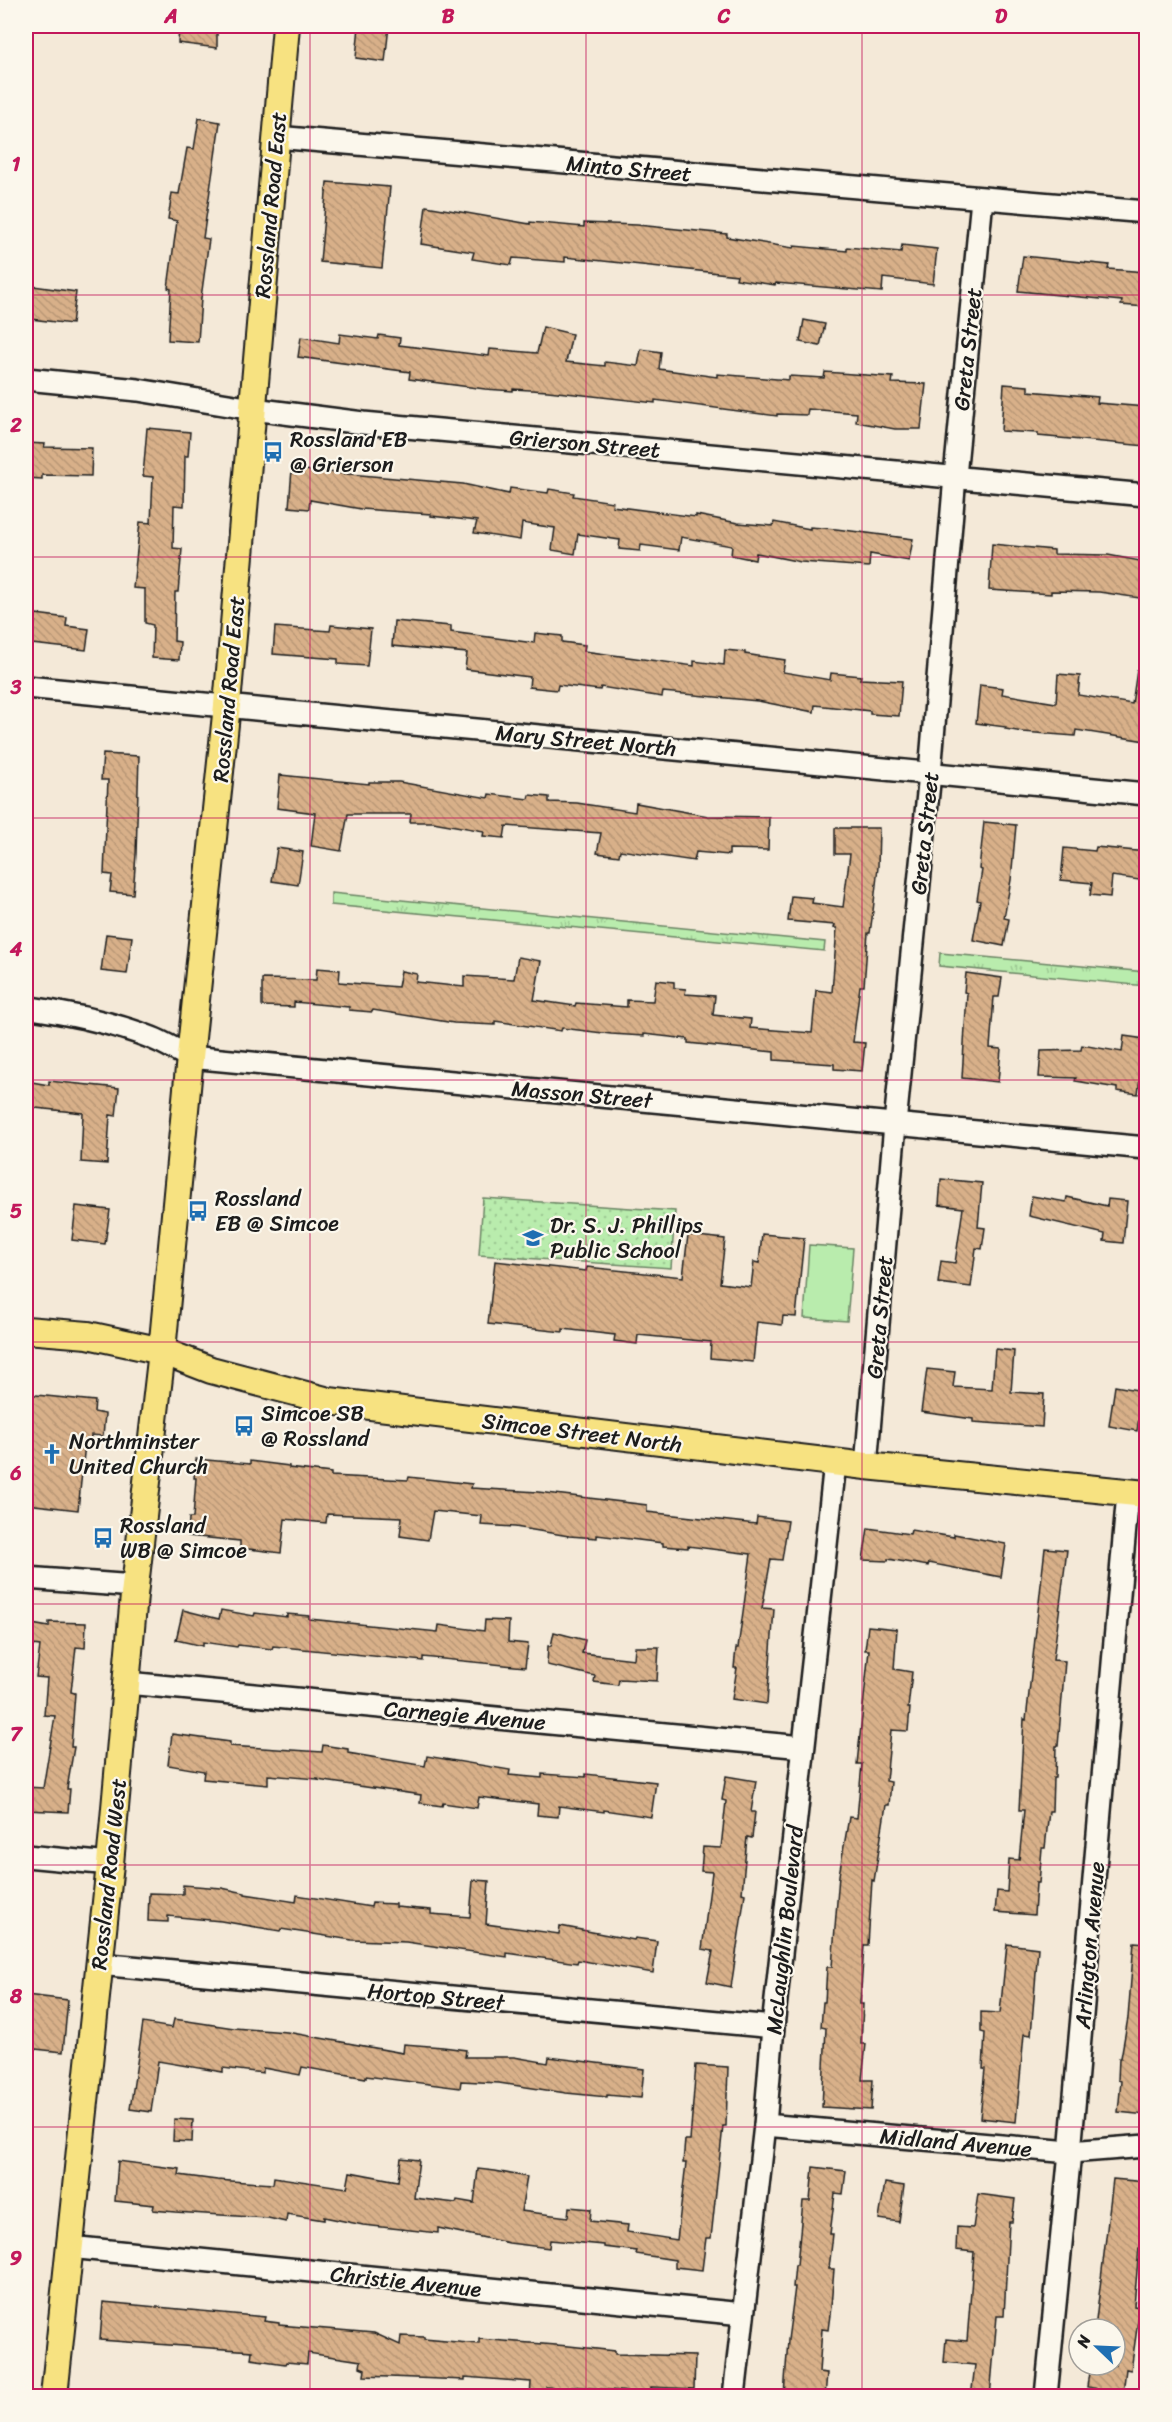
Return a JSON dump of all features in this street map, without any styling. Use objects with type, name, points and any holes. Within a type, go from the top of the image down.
[{"type":"main road","name":"Rossland Road East","points":[[162,1351],[227,705],[286,26]]},
{"type":"main road","name":"Simcoe Street North","points":[[26,1330],[88,1335],[162,1351],[211,1370],[330,1401],[835,1463],[1137,1494]]},
{"type":"main road","name":"Rossland Road West","points":[[54,2397],[110,1864],[135,1586],[162,1351]]},
{"type":"street","name":"Minto Street","points":[[276,137],[1146,212]]},
{"type":"street","name":"Greta Street","points":[[866,1466],[895,1124],[930,772],[955,476],[982,199]]},
{"type":"street","name":"Grierson Street","points":[[26,379],[138,390],[253,409],[363,423],[1146,495]]},
{"type":"street","name":"Mary Street North","points":[[26,687],[1146,794]]},
{"type":"street","name":"Masson Street","points":[[26,1007],[70,1014],[127,1029],[154,1038],[190,1057],[1146,1148]]},
{"type":"street","name":"McLaughlin Boulevard","points":[[734,2397],[835,1463]]},
{"type":"street","name":"Arlington Avenue","points":[[1046,2397],[1137,1494]]},
{"type":"street","points":[[26,1578],[135,1586]]},
{"type":"street","name":"Carnegie Avenue","points":[[127,1683],[803,1747]]},
{"type":"street","points":[[26,1856],[110,1864]]},
{"type":"street","name":"Hortop Street","points":[[99,1964],[773,2027]]},
{"type":"street","name":"Midland Avenue","points":[[765,2125],[1070,2152],[1146,2146]]},
{"type":"street","name":"Christie Avenue","points":[[69,2247],[743,2314]]},
{"type":"green space","points":[[331,893],[825,942],[824,951],[331,905]]},
{"type":"green space","points":[[940,953],[1146,972],[1146,986],[939,966]]},
{"type":"green space","points":[[483,1198],[675,1211],[671,1268],[479,1255]]},
{"type":"green space","points":[[809,1245],[853,1248],[847,1321],[804,1318]]},
{"type":"building","points":[[179,26],[217,26],[217,48],[178,43]]},
{"type":"building","points":[[359,26],[389,26],[385,62],[356,58]]},
{"type":"building","points":[[199,118],[220,122],[203,238],[209,239],[198,342],[168,340],[171,289],[168,288],[177,221],[168,219],[172,193],[179,194],[187,148],[194,149]]},
{"type":"building","points":[[327,182],[390,187],[382,268],[320,262]]},
{"type":"building","points":[[426,206],[530,224],[530,222],[584,227],[584,223],[637,225],[727,234],[727,237],[793,248],[794,246],[847,251],[847,247],[901,252],[902,245],[937,249],[933,284],[883,278],[882,292],[776,283],[775,285],[736,279],[737,275],[565,257],[565,262],[513,258],[511,265],[472,259],[474,252],[421,244]]},
{"type":"building","points":[[1023,256],[1109,265],[1108,269],[1146,272],[1146,307],[1121,305],[1122,301],[1018,291]]},
{"type":"building","points":[[26,285],[76,292],[72,324],[31,319],[32,314],[26,314]]},
{"type":"building","points":[[804,320],[825,324],[820,346],[800,342]]},
{"type":"building","points":[[543,327],[572,334],[566,362],[605,366],[605,362],[638,366],[641,349],[661,352],[659,369],[717,377],[717,374],[789,380],[789,376],[824,378],[825,372],[893,377],[892,383],[926,384],[921,429],[895,429],[856,422],[857,413],[808,409],[807,415],[777,414],[777,416],[655,400],[655,403],[548,391],[485,389],[409,379],[410,372],[298,357],[301,337],[339,343],[340,334],[378,339],[379,335],[400,338],[399,345],[489,356],[490,349],[537,353]]},
{"type":"building","points":[[1004,384],[1028,386],[1028,391],[1098,397],[1097,403],[1146,407],[1146,446],[1038,436],[1038,433],[1001,431]]},
{"type":"building","points":[[147,428],[190,432],[188,456],[185,456],[184,506],[174,505],[173,548],[182,549],[178,592],[175,592],[174,641],[180,642],[179,660],[152,658],[153,625],[145,623],[145,589],[133,588],[140,522],[151,523],[153,477],[143,476]]},
{"type":"building","points":[[26,443],[45,444],[44,447],[92,448],[91,476],[42,475],[42,479],[26,478]]},
{"type":"building","points":[[292,469],[463,484],[509,494],[510,488],[548,493],[549,489],[574,493],[573,496],[613,502],[612,506],[696,517],[696,515],[738,523],[773,526],[774,522],[810,529],[810,527],[836,529],[913,539],[909,561],[870,554],[869,567],[801,562],[756,553],[755,560],[731,555],[732,546],[681,537],[679,550],[641,545],[640,551],[619,549],[620,540],[578,534],[575,554],[552,550],[555,528],[522,523],[520,540],[474,533],[477,521],[431,516],[431,514],[361,509],[310,500],[309,509],[289,507]]},
{"type":"building","points":[[992,544],[1054,550],[1054,554],[1108,555],[1146,562],[1146,599],[1099,592],[1051,591],[1051,594],[989,590]]},
{"type":"building","points":[[36,614],[67,618],[66,626],[89,629],[86,650],[32,644]]},
{"type":"building","points":[[394,621],[451,626],[451,632],[534,643],[535,633],[562,636],[562,642],[585,645],[584,651],[694,666],[694,661],[724,665],[725,650],[745,652],[745,654],[785,660],[783,672],[830,680],[831,673],[861,676],[860,679],[902,681],[899,716],[815,705],[814,712],[758,701],[663,692],[662,697],[601,687],[600,690],[558,685],[557,690],[529,687],[530,677],[465,669],[467,653],[392,646]]},
{"type":"building","points":[[331,625],[371,629],[367,666],[338,664],[338,659],[273,654],[275,627],[330,631]]},
{"type":"building","points":[[1137,670],[1146,671],[1146,741],[1076,730],[1075,736],[1023,732],[976,723],[980,685],[1003,688],[1002,694],[1056,703],[1058,674],[1080,676],[1078,695],[1132,704]]},
{"type":"building","points":[[103,754],[139,756],[133,894],[110,892],[112,875],[104,874],[108,780],[101,780]]},
{"type":"building","points":[[280,775],[369,784],[369,782],[399,782],[488,798],[489,794],[528,799],[529,795],[549,797],[549,802],[577,803],[635,812],[636,803],[708,816],[769,817],[768,850],[729,849],[729,855],[696,852],[694,861],[620,850],[619,856],[597,853],[601,833],[506,826],[504,838],[483,836],[484,831],[433,822],[410,822],[411,814],[348,814],[341,851],[311,846],[315,813],[277,808]]},
{"type":"building","points":[[984,822],[1016,825],[1011,880],[1004,918],[1009,919],[1004,946],[973,940],[980,901],[977,900],[982,870],[979,869]]},
{"type":"building","points":[[835,828],[879,828],[878,867],[870,933],[868,933],[864,986],[860,986],[853,1042],[865,1043],[862,1071],[834,1069],[834,1064],[774,1060],[774,1052],[688,1043],[688,1039],[644,1034],[644,1036],[611,1034],[562,1028],[561,1031],[495,1021],[495,1025],[454,1023],[373,1010],[372,1012],[349,1010],[349,1007],[294,1002],[294,1007],[262,1006],[262,979],[316,980],[317,968],[340,970],[339,982],[398,987],[401,971],[417,974],[416,982],[464,987],[464,976],[514,979],[518,957],[541,961],[534,1000],[575,1006],[576,1003],[627,1007],[627,1000],[653,1001],[656,980],[674,982],[674,988],[686,989],[685,994],[715,996],[713,1015],[751,1019],[750,1028],[812,1033],[816,990],[832,992],[837,928],[834,928],[835,925],[788,921],[791,896],[813,898],[812,903],[843,907],[850,854],[835,854]]},
{"type":"building","points":[[1096,847],[1146,852],[1146,881],[1112,876],[1110,897],[1090,895],[1092,883],[1061,880],[1064,848],[1095,851]]},
{"type":"building","points":[[277,848],[303,852],[298,885],[272,881]]},
{"type":"building","points":[[106,934],[132,937],[127,974],[101,971]]},
{"type":"building","points":[[966,973],[1002,978],[999,997],[994,997],[990,1048],[1001,1049],[998,1082],[962,1078]]},
{"type":"building","points":[[1124,1036],[1145,1039],[1138,1094],[1075,1081],[1076,1078],[1039,1077],[1041,1051],[1081,1050],[1082,1045],[1122,1052]]},
{"type":"building","points":[[26,1081],[49,1085],[49,1081],[119,1088],[116,1116],[110,1115],[107,1164],[81,1162],[83,1113],[26,1107]]},
{"type":"building","points":[[941,1179],[982,1183],[978,1227],[985,1228],[982,1249],[976,1248],[971,1287],[938,1283],[941,1261],[955,1263],[963,1208],[939,1205]]},
{"type":"building","points":[[1032,1196],[1066,1202],[1067,1197],[1107,1206],[1108,1199],[1127,1201],[1123,1243],[1104,1241],[1105,1234],[1029,1216]]},
{"type":"building","points":[[76,1206],[110,1210],[105,1244],[72,1240]]},
{"type":"building","points":[[762,1234],[804,1238],[796,1317],[783,1316],[782,1325],[757,1322],[753,1362],[710,1358],[711,1342],[638,1335],[637,1344],[614,1341],[615,1335],[488,1324],[495,1261],[586,1271],[587,1267],[683,1277],[688,1235],[725,1239],[720,1283],[751,1287],[754,1262],[759,1263]]},
{"type":"building","points":[[995,1349],[1014,1351],[1011,1392],[1044,1394],[1042,1427],[973,1422],[973,1419],[921,1412],[927,1369],[955,1372],[953,1387],[992,1389]]},
{"type":"building","points":[[1115,1386],[1143,1391],[1137,1431],[1109,1426]]},
{"type":"building","name":"Northminster United Church","points":[[26,1394],[95,1401],[94,1412],[105,1414],[103,1436],[91,1435],[90,1445],[85,1444],[78,1510],[26,1504]]},
{"type":"building","points":[[196,1459],[250,1464],[250,1461],[331,1473],[331,1476],[408,1480],[409,1477],[472,1484],[471,1488],[538,1492],[647,1505],[647,1512],[756,1524],[757,1517],[788,1521],[782,1560],[771,1559],[762,1608],[774,1609],[767,1704],[732,1699],[737,1668],[734,1668],[736,1648],[738,1648],[751,1554],[688,1546],[688,1548],[663,1546],[663,1543],[597,1535],[597,1538],[569,1536],[515,1527],[481,1525],[482,1516],[433,1511],[428,1540],[400,1536],[402,1517],[327,1514],[326,1523],[285,1519],[281,1553],[240,1548],[240,1541],[188,1536],[189,1518],[193,1518]]},
{"type":"building","points":[[868,1528],[910,1534],[911,1530],[954,1537],[954,1534],[1006,1544],[1001,1577],[929,1563],[928,1566],[888,1559],[888,1561],[863,1560]]},
{"type":"building","points":[[1045,1548],[1067,1550],[1053,1660],[1065,1661],[1055,1778],[1053,1778],[1052,1811],[1049,1811],[1045,1848],[1042,1848],[1039,1883],[1036,1883],[1034,1915],[995,1912],[997,1891],[1007,1892],[1009,1859],[1019,1860],[1024,1810],[1019,1810],[1024,1719],[1026,1720]]},
{"type":"building","points":[[183,1610],[219,1619],[221,1610],[254,1616],[255,1613],[287,1617],[287,1614],[309,1616],[309,1619],[438,1632],[439,1625],[484,1631],[485,1620],[509,1621],[508,1642],[528,1644],[525,1667],[423,1657],[423,1661],[273,1646],[272,1649],[238,1645],[237,1647],[203,1642],[203,1646],[176,1640]]},
{"type":"building","points":[[49,1622],[86,1623],[85,1648],[76,1647],[71,1692],[75,1693],[71,1747],[74,1747],[67,1789],[70,1789],[68,1812],[26,1810],[26,1787],[43,1788],[55,1716],[44,1715],[47,1678],[36,1677],[40,1646],[26,1644],[26,1623],[49,1627]]},
{"type":"building","points":[[868,1626],[897,1629],[894,1669],[912,1672],[908,1731],[891,1730],[886,1781],[891,1782],[889,1805],[886,1805],[874,1881],[872,1880],[868,1945],[864,1945],[860,2004],[863,2004],[861,2044],[866,2044],[862,2080],[873,2080],[871,2110],[822,2107],[826,2028],[821,2027],[827,1967],[832,1967],[839,1875],[849,1817],[857,1818],[862,1764],[857,1764],[869,1650],[865,1650]]},
{"type":"building","points":[[554,1632],[585,1640],[582,1653],[634,1659],[635,1647],[659,1647],[657,1681],[619,1679],[618,1685],[594,1682],[595,1676],[547,1665],[548,1646],[551,1646]]},
{"type":"building","points":[[172,1734],[230,1742],[230,1746],[322,1752],[323,1745],[348,1749],[348,1753],[425,1766],[427,1756],[510,1770],[509,1775],[542,1778],[542,1774],[586,1777],[586,1774],[656,1782],[651,1817],[559,1806],[558,1817],[537,1815],[538,1804],[479,1797],[477,1808],[443,1803],[442,1806],[420,1803],[421,1795],[318,1779],[268,1775],[268,1785],[203,1779],[204,1771],[168,1765]]},
{"type":"building","points":[[726,1776],[756,1781],[751,1812],[755,1812],[752,1838],[747,1837],[742,1893],[745,1894],[731,1987],[707,1982],[713,1951],[702,1949],[712,1872],[701,1871],[703,1847],[721,1848],[726,1801],[722,1800]]},
{"type":"building","points":[[473,1880],[489,1881],[486,1924],[559,1934],[560,1926],[634,1940],[635,1938],[657,1941],[653,1973],[578,1960],[577,1963],[507,1953],[507,1957],[406,1942],[352,1940],[281,1929],[280,1931],[221,1921],[168,1916],[168,1922],[148,1921],[149,1893],[183,1894],[183,1885],[222,1888],[296,1902],[297,1895],[371,1907],[372,1903],[396,1904],[396,1907],[431,1910],[431,1914],[470,1917]]},
{"type":"building","points":[[1134,1942],[1146,1943],[1146,2115],[1118,2112],[1121,2081],[1118,2080],[1119,2058],[1121,2058],[1128,2018]]},
{"type":"building","points":[[1007,1944],[1038,1948],[1031,2035],[1024,2034],[1016,2122],[980,2118],[985,2069],[983,2069],[985,2033],[981,2032],[981,2012],[1000,2013]]},
{"type":"building","points":[[26,1995],[68,2000],[63,2052],[26,2048]]},
{"type":"building","points":[[174,2019],[234,2028],[287,2032],[403,2053],[404,2044],[466,2050],[465,2057],[514,2057],[548,2063],[549,2057],[644,2069],[641,2098],[566,2093],[499,2083],[461,2081],[460,2088],[366,2076],[366,2078],[302,2067],[300,2075],[263,2068],[263,2073],[223,2068],[223,2072],[158,2061],[151,2112],[130,2109],[143,2023],[172,2028]]},
{"type":"building","points":[[696,2065],[728,2067],[726,2126],[723,2126],[711,2238],[706,2238],[702,2270],[675,2267],[675,2260],[636,2254],[637,2251],[604,2247],[604,2245],[550,2240],[549,2248],[509,2243],[438,2228],[438,2233],[287,2214],[286,2222],[268,2218],[153,2210],[154,2205],[115,2201],[118,2161],[180,2169],[179,2175],[217,2180],[273,2184],[274,2177],[347,2188],[350,2172],[398,2181],[401,2158],[419,2160],[414,2198],[474,2203],[478,2169],[495,2171],[527,2177],[521,2211],[568,2217],[569,2207],[591,2209],[590,2221],[628,2225],[627,2232],[677,2240],[686,2163],[683,2163],[685,2140],[690,2140]]},
{"type":"building","points":[[174,2119],[193,2120],[192,2142],[173,2141]]},
{"type":"building","points":[[813,2167],[846,2171],[843,2194],[835,2193],[830,2234],[833,2234],[829,2269],[834,2269],[831,2307],[828,2330],[822,2329],[819,2372],[827,2373],[825,2397],[784,2395],[803,2201],[810,2201]]},
{"type":"building","points":[[1113,2179],[1146,2182],[1145,2248],[1139,2248],[1134,2306],[1140,2307],[1131,2370],[1127,2369],[1127,2317],[1096,2317]]},
{"type":"building","points":[[885,2183],[904,2186],[899,2222],[879,2219]]},
{"type":"building","points":[[978,2194],[1015,2199],[1012,2222],[1009,2222],[1004,2316],[997,2316],[990,2397],[971,2397],[975,2365],[944,2362],[946,2339],[967,2341],[974,2252],[956,2250],[957,2227],[973,2228]]},
{"type":"building","points":[[103,2302],[265,2317],[264,2321],[279,2323],[279,2325],[374,2333],[400,2345],[401,2336],[479,2344],[479,2339],[569,2346],[615,2351],[615,2354],[695,2356],[694,2389],[651,2387],[651,2397],[627,2397],[628,2392],[572,2386],[572,2389],[546,2387],[546,2397],[530,2397],[531,2382],[465,2377],[465,2380],[364,2376],[365,2369],[360,2367],[361,2361],[308,2353],[307,2364],[286,2362],[285,2364],[251,2359],[252,2351],[100,2340]]},
{"type":"building","points":[[1088,2377],[1125,2377],[1123,2393],[1087,2387]]},
{"type":"place","name":"Rossland EB @ Grierson","points":[[273,452]]},
{"type":"place","name":"Rossland EB @ Simcoe","points":[[198,1211]]},
{"type":"place","name":"Dr. S. J. Phillips Public School","points":[[533,1238]]},
{"type":"place","name":"Simcoe SB @ Rossland","points":[[244,1426]]},
{"type":"place","name":"Northminster United Church","points":[[52,1454]]},
{"type":"place","name":"Rossland WB @ Simcoe","points":[[103,1538]]}]
